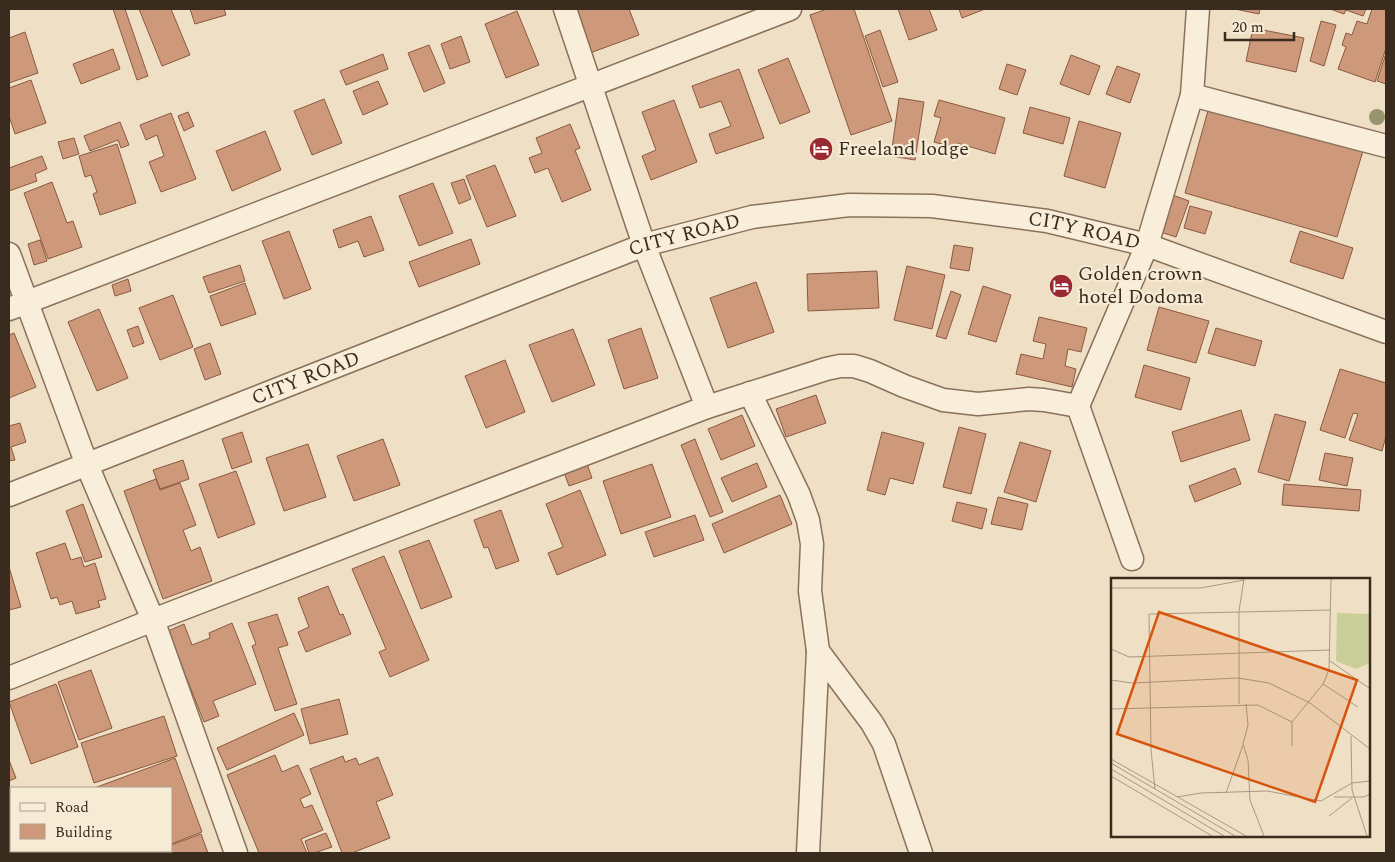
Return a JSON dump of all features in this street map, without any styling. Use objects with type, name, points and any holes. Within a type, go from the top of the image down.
[{"type":"street","points":[[564,9],[644,245],[707,407]]},
{"type":"street","points":[[18,305],[790,9]]},
{"type":"street","points":[[1132,559],[1078,406],[1148,245],[1192,94],[1198,9]]},
{"type":"street","points":[[1192,94],[1386,146]]},
{"type":"street","name":"CITY ROAD","points":[[9,495],[644,245],[752,217],[849,206],[932,206],[1047,221],[1148,245],[1386,332]]},
{"type":"street","points":[[9,254],[18,305],[153,620],[236,853]]},
{"type":"street","points":[[9,678],[153,620],[707,407],[826,369],[854,366],[943,400],[978,404],[1044,400],[1078,406]]},
{"type":"street","points":[[750,393],[799,495],[808,520],[812,544],[810,591],[818,651],[808,853]]},
{"type":"street","points":[[818,651],[872,724],[884,744],[921,853]]},
{"type":"building","points":[[113,9],[125,9],[148,76],[137,80]]},
{"type":"building","points":[[139,9],[171,9],[190,55],[162,66]]},
{"type":"building","points":[[190,9],[224,9],[226,15],[195,24]]},
{"type":"building","points":[[574,9],[629,9],[639,35],[590,53]]},
{"type":"building","points":[[827,9],[854,9],[892,121],[851,135],[810,15]]},
{"type":"building","points":[[898,9],[929,9],[937,30],[909,40]]},
{"type":"building","points":[[959,9],[985,9],[962,18]]},
{"type":"building","points":[[1235,9],[1260,9],[1259,14]]},
{"type":"building","points":[[1330,9],[1366,9],[1363,16],[1346,10],[1344,14]]},
{"type":"building","points":[[1372,9],[1386,9],[1386,48],[1375,82],[1338,69],[1346,47],[1342,45],[1346,33],[1352,35],[1357,21],[1367,24]]},
{"type":"building","points":[[517,11],[539,65],[506,78],[485,24]]},
{"type":"building","points":[[1321,21],[1336,25],[1324,66],[1310,61]]},
{"type":"building","points":[[1253,28],[1304,38],[1296,72],[1246,61]]},
{"type":"building","points":[[880,30],[898,82],[883,87],[865,36]]},
{"type":"building","points":[[25,32],[38,73],[9,83],[9,38]]},
{"type":"building","points":[[461,36],[470,62],[450,69],[441,44]]},
{"type":"building","points":[[429,45],[445,83],[424,92],[408,53]]},
{"type":"building","points":[[113,49],[120,69],[81,84],[73,64]]},
{"type":"building","points":[[1386,53],[1386,84],[1377,81]]},
{"type":"building","points":[[383,54],[388,69],[346,85],[340,71]]},
{"type":"building","points":[[1071,55],[1100,66],[1089,95],[1060,84]]},
{"type":"building","points":[[788,58],[810,112],[780,124],[758,70]]},
{"type":"building","points":[[1007,64],[1026,70],[1017,95],[999,89]]},
{"type":"building","points":[[1117,66],[1140,74],[1130,103],[1106,94]]},
{"type":"building","points":[[739,69],[764,138],[716,154],[709,134],[731,126],[721,101],[700,108],[692,86]]},
{"type":"building","points":[[31,80],[46,123],[15,134],[9,116],[9,88]]},
{"type":"building","points":[[378,81],[388,104],[363,115],[353,91]]},
{"type":"building","points":[[899,98],[924,102],[915,160],[891,156]]},
{"type":"building","points":[[324,99],[342,143],[312,155],[294,111]]},
{"type":"building","points":[[674,100],[697,162],[651,180],[642,156],[656,150],[642,112]]},
{"type":"building","points":[[939,100],[1005,118],[995,154],[957,143],[956,148],[934,142],[941,118],[934,116]]},
{"type":"building","points":[[1030,107],[1070,118],[1063,144],[1023,133]]},
{"type":"building","points":[[1209,107],[1363,151],[1337,237],[1185,193]]},
{"type":"building","points":[[188,112],[194,126],[184,131],[178,116]]},
{"type":"building","points":[[171,113],[196,179],[161,192],[149,162],[164,156],[157,135],[146,140],[140,125]]},
{"type":"building","points":[[1079,121],[1121,133],[1105,188],[1064,176]]},
{"type":"building","points":[[120,122],[129,145],[121,148],[118,140],[90,151],[84,136]]},
{"type":"building","points":[[570,124],[580,148],[575,150],[591,190],[562,202],[548,168],[535,173],[529,158],[542,153],[536,138]]},
{"type":"building","points":[[265,131],[281,170],[232,191],[216,151]]},
{"type":"building","points":[[74,138],[79,154],[63,159],[58,142]]},
{"type":"building","points":[[117,144],[136,203],[100,215],[93,194],[97,192],[91,175],[85,177],[79,156]]},
{"type":"building","points":[[42,156],[47,169],[35,174],[37,181],[9,191],[9,168]]},
{"type":"building","points":[[495,165],[516,216],[487,227],[466,176]]},
{"type":"building","points":[[464,179],[471,199],[459,204],[451,183]]},
{"type":"building","points":[[52,182],[67,223],[73,221],[82,247],[48,259],[24,193]]},
{"type":"building","points":[[433,183],[453,233],[419,246],[399,196]]},
{"type":"building","points":[[1170,194],[1189,201],[1176,237],[1157,231]]},
{"type":"building","points":[[1190,206],[1212,212],[1205,234],[1184,228]]},
{"type":"building","points":[[371,216],[384,250],[364,257],[358,241],[339,248],[333,230]]},
{"type":"building","points":[[289,231],[311,289],[284,299],[262,241]]},
{"type":"building","points":[[1300,231],[1353,248],[1343,279],[1290,262]]},
{"type":"building","points":[[471,239],[480,264],[419,287],[409,262]]},
{"type":"building","points":[[40,240],[47,261],[34,265],[28,244]]},
{"type":"building","points":[[954,245],[973,248],[969,271],[950,268]]},
{"type":"building","points":[[240,265],[245,281],[209,293],[203,277]]},
{"type":"building","points":[[907,266],[945,275],[932,329],[894,320]]},
{"type":"building","points":[[877,271],[879,308],[808,311],[807,274]]},
{"type":"building","points":[[128,279],[131,291],[115,296],[112,285]]},
{"type":"building","points":[[756,282],[774,332],[728,348],[710,298]]},
{"type":"building","points":[[245,283],[256,314],[221,326],[210,296]]},
{"type":"building","points":[[983,286],[1011,295],[996,342],[968,334]]},
{"type":"building","points":[[951,291],[961,295],[946,339],[936,336]]},
{"type":"building","points":[[173,295],[193,347],[160,360],[139,308]]},
{"type":"building","points":[[1159,307],[1209,321],[1196,363],[1147,350]]},
{"type":"building","points":[[99,309],[128,378],[97,391],[68,322]]},
{"type":"building","points":[[1039,317],[1087,328],[1081,352],[1068,349],[1065,366],[1076,369],[1072,387],[1016,374],[1021,354],[1043,359],[1046,344],[1033,341]]},
{"type":"building","points":[[138,326],[144,343],[133,347],[127,330]]},
{"type":"building","points":[[641,328],[658,378],[624,389],[608,340]]},
{"type":"building","points":[[1216,328],[1262,341],[1255,366],[1208,353]]},
{"type":"building","points":[[573,329],[595,385],[552,402],[529,345]]},
{"type":"building","points":[[14,333],[36,387],[9,398],[9,335]]},
{"type":"building","points":[[210,343],[221,374],[205,380],[194,349]]},
{"type":"building","points":[[505,360],[525,412],[486,428],[465,376]]},
{"type":"building","points":[[1144,365],[1190,378],[1181,410],[1135,397]]},
{"type":"building","points":[[1340,369],[1386,383],[1386,436],[1382,451],[1349,440],[1358,414],[1353,413],[1345,438],[1320,430]]},
{"type":"building","points":[[816,395],[826,423],[786,437],[776,409]]},
{"type":"building","points":[[1241,410],[1250,440],[1181,462],[1172,432]]},
{"type":"building","points":[[1275,414],[1306,422],[1289,481],[1258,472]]},
{"type":"building","points":[[742,415],[755,446],[721,460],[708,429]]},
{"type":"building","points":[[20,423],[26,442],[11,447],[15,460],[9,461],[9,426]]},
{"type":"building","points":[[959,427],[986,434],[971,494],[943,487]]},
{"type":"building","points":[[242,432],[252,462],[232,469],[222,439]]},
{"type":"building","points":[[882,432],[924,443],[913,484],[890,478],[885,495],[867,490]]},
{"type":"building","points":[[383,439],[400,485],[354,501],[337,456]]},
{"type":"building","points":[[695,439],[723,512],[710,517],[681,445]]},
{"type":"building","points":[[1020,442],[1051,451],[1036,502],[1004,492]]},
{"type":"building","points":[[308,444],[326,497],[284,511],[266,458]]},
{"type":"building","points":[[1325,453],[1353,458],[1347,486],[1319,480]]},
{"type":"building","points":[[183,460],[189,479],[160,489],[153,470]]},
{"type":"building","points":[[586,461],[592,478],[569,486],[563,470]]},
{"type":"building","points":[[757,463],[767,487],[732,502],[721,478]]},
{"type":"building","points":[[652,464],[671,517],[621,534],[603,481]]},
{"type":"building","points":[[1235,468],[1241,484],[1195,502],[1189,486]]},
{"type":"building","points":[[236,471],[255,524],[218,538],[199,484]]},
{"type":"building","points":[[156,479],[160,490],[180,483],[196,525],[183,530],[191,551],[200,547],[212,581],[163,599],[124,491]]},
{"type":"building","points":[[1284,484],[1361,490],[1359,511],[1282,505]]},
{"type":"building","points":[[580,490],[606,555],[557,575],[548,553],[563,547],[546,504]]},
{"type":"building","points":[[780,495],[792,524],[724,553],[712,524]]},
{"type":"building","points":[[998,497],[1028,504],[1022,530],[991,524]]},
{"type":"building","points":[[957,502],[987,509],[982,529],[952,521]]},
{"type":"building","points":[[83,504],[102,557],[85,562],[66,511]]},
{"type":"building","points":[[501,510],[519,561],[496,569],[488,547],[484,548],[474,520]]},
{"type":"building","points":[[695,515],[704,540],[654,557],[645,532]]},
{"type":"building","points":[[429,540],[452,597],[421,609],[399,551]]},
{"type":"building","points":[[65,543],[71,560],[81,557],[84,567],[95,563],[106,599],[98,601],[100,607],[76,614],[72,601],[60,605],[57,597],[51,599],[36,553]]},
{"type":"building","points":[[384,556],[429,660],[390,677],[379,652],[386,649],[352,569]]},
{"type":"building","points":[[9,567],[21,607],[9,610]]},
{"type":"building","points":[[328,586],[340,615],[343,614],[351,634],[306,652],[298,632],[309,627],[298,598]]},
{"type":"building","points":[[277,614],[288,645],[278,648],[297,704],[275,711],[252,646],[256,644],[248,623]]},
{"type":"building","points":[[232,623],[256,684],[213,701],[219,716],[204,722],[168,631],[184,624],[192,645],[210,638],[209,633]]},
{"type":"building","points":[[91,670],[112,728],[79,740],[58,682]]},
{"type":"building","points":[[56,684],[78,747],[31,764],[9,702]]},
{"type":"building","points":[[339,699],[348,734],[310,744],[301,709]]},
{"type":"building","points":[[294,713],[304,735],[227,770],[217,748]]},
{"type":"building","points":[[164,716],[177,756],[94,783],[81,743]]},
{"type":"building","points":[[275,755],[282,772],[298,765],[311,794],[300,799],[304,808],[312,805],[323,830],[301,839],[307,853],[259,853],[227,775]]},
{"type":"building","points":[[343,756],[345,762],[356,758],[359,765],[378,757],[393,795],[376,802],[390,838],[352,853],[342,853],[310,769]]},
{"type":"building","points":[[175,758],[202,832],[172,844],[172,787],[97,787]]},
{"type":"building","points":[[9,760],[16,778],[9,781]]},
{"type":"building","points":[[326,833],[332,847],[309,853],[305,841]]},
{"type":"building","points":[[201,834],[208,853],[162,853],[172,852],[172,845]]},
{"type":"building","points":[[9,842],[10,852],[34,853],[9,853]]},
{"type":"building","points":[[56,852],[81,852],[81,853]]},
{"type":"building","points":[[122,852],[122,853],[86,853]]},
{"type":"place","name":"Freeland lodge","points":[[821,149]]},
{"type":"place","name":"Golden crown hotel Dodoma","points":[[1061,286]]}]
